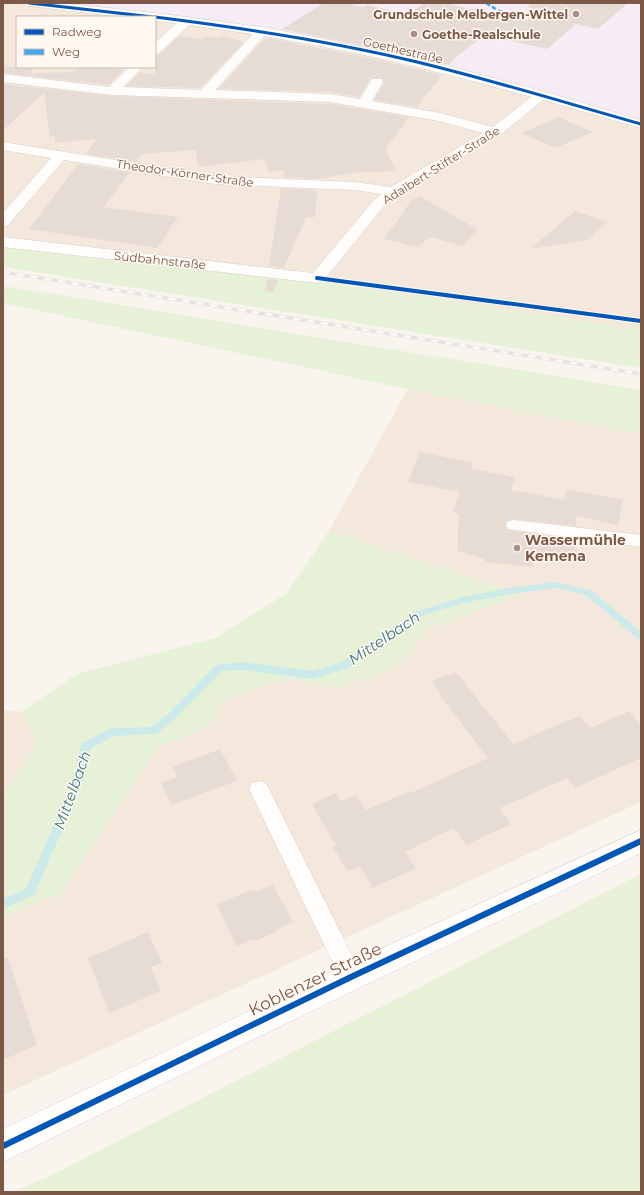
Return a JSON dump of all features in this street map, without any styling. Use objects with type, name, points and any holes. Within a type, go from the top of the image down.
[{"type":"street","name":"Goethestraße","points":[[29,3],[145,16]]},
{"type":"street","name":"Goethestraße","points":[[156,17],[262,31],[415,62],[542,95],[641,124]]},
{"type":"street","points":[[156,49],[186,21]]},
{"type":"street","points":[[205,93],[262,31]]},
{"type":"street","points":[[112,91],[136,68]]},
{"type":"street","points":[[3,78],[112,91],[330,98],[440,117],[496,132]]},
{"type":"street","points":[[364,103],[377,82]]},
{"type":"street","name":"Adalbert-Stifter-Straße","points":[[317,278],[379,203],[393,192],[496,132],[542,95]]},
{"type":"street","name":"Theodor-Körner-Straße","points":[[3,146],[215,180],[355,186],[393,192]]},
{"type":"street","points":[[3,222],[60,156]]},
{"type":"street","name":"Südbahnstraße","points":[[3,242],[317,278]]},
{"type":"street","name":"Koblenzer Straße","points":[[3,1146],[352,977],[641,841]]},
{"type":"lane","points":[[514,525],[641,542]]},
{"type":"lane","points":[[259,789],[352,977]]},
{"type":"shaded area","points":[[3,3],[220,3],[204,18],[282,30],[410,57],[641,119],[641,330],[336,284],[3,246]]},
{"type":"shaded area","points":[[70,3],[641,3],[641,119],[460,69],[282,30],[203,18]]},
{"type":"shaded area","points":[[408,389],[641,434],[641,802],[3,1095],[3,916],[61,894],[159,747],[207,727],[227,699],[287,678],[335,687],[410,653],[427,628],[467,616],[519,594],[329,531]]},
{"type":"shaded area","points":[[3,710],[21,712],[38,742],[3,796]]},
{"type":"green space","points":[[3,246],[336,284],[641,330],[641,368],[3,267]]},
{"type":"green space","points":[[3,286],[641,390],[641,434],[408,389],[3,303]]},
{"type":"green space","points":[[329,531],[520,594],[467,616],[427,628],[410,653],[381,675],[335,687],[287,678],[227,699],[207,727],[159,747],[61,894],[3,916],[3,796],[38,742],[21,712],[77,674],[215,638],[287,593]]},
{"type":"green space","points":[[641,874],[641,1192],[13,1192],[46,1178]]},
{"type":"building","points":[[324,3],[345,3],[364,7],[367,5],[408,14],[425,3],[443,3],[528,21],[529,3],[628,3],[598,29],[576,24],[547,49],[485,35],[455,58],[449,65],[282,29]]},
{"type":"building","points":[[179,36],[203,39],[208,36],[219,38],[221,36],[244,42],[200,88],[126,86],[140,72],[155,75],[156,55],[160,54]]},
{"type":"building","points":[[267,38],[365,57],[442,75],[417,107],[374,100],[384,83],[382,78],[371,78],[359,97],[330,92],[218,89],[260,43]]},
{"type":"building","points":[[3,67],[33,68],[31,73],[74,72],[79,68],[110,68],[124,70],[108,85],[3,73]]},
{"type":"building","points":[[3,84],[112,96],[330,104],[409,117],[385,149],[397,171],[352,173],[318,179],[283,177],[284,170],[269,172],[264,159],[199,167],[195,150],[142,154],[137,162],[86,154],[97,139],[55,143],[54,136],[50,137],[44,93],[3,130]]},
{"type":"building","points":[[558,117],[593,132],[555,148],[522,133]]},
{"type":"building","points":[[78,164],[130,172],[104,207],[178,217],[157,248],[29,229]]},
{"type":"building","points":[[281,188],[316,190],[317,198],[315,217],[306,217],[284,268],[269,266]]},
{"type":"building","points":[[419,196],[477,229],[463,246],[430,237],[418,247],[384,239],[411,201]]},
{"type":"building","points":[[575,211],[607,222],[587,240],[530,249]]},
{"type":"building","points":[[267,279],[278,280],[273,293],[265,290]]},
{"type":"building","points":[[420,452],[473,463],[471,469],[515,477],[511,490],[564,500],[567,489],[623,500],[618,525],[576,516],[576,526],[514,519],[508,520],[505,526],[508,530],[576,540],[577,558],[534,554],[533,567],[485,562],[485,559],[457,551],[459,514],[453,512],[460,492],[408,482]]},
{"type":"building","points":[[456,672],[513,744],[579,716],[590,728],[629,711],[641,725],[641,758],[575,788],[567,778],[500,808],[511,824],[466,845],[454,828],[405,852],[416,868],[373,888],[360,866],[347,871],[333,847],[336,846],[312,804],[336,793],[341,801],[356,795],[366,810],[410,791],[411,793],[488,758],[440,696],[441,695],[432,681]]},
{"type":"building","points":[[220,749],[237,781],[171,805],[161,783],[177,777],[173,767]]},
{"type":"building","points":[[273,885],[293,922],[275,930],[276,932],[255,941],[254,939],[236,946],[217,904],[251,890],[256,891]]},
{"type":"building","points":[[148,932],[162,963],[151,967],[161,991],[109,1013],[88,958]]},
{"type":"building","points":[[8,958],[37,1045],[3,1060],[3,959]]},
{"type":"waterway","name":"Mittelbach","points":[[3,904],[30,892],[80,777],[85,747],[111,732],[153,731],[171,717],[219,668],[242,666],[313,675],[345,665],[420,613],[464,600],[503,592],[557,585],[589,593],[641,637]]},
{"type":"railway","points":[[3,272],[641,374]]},
{"type":"marked path","points":[[486,3],[499,11],[507,13]]},
{"type":"cycle path","points":[[29,3],[144,16]]},
{"type":"cycle path","points":[[156,17],[254,30],[417,62],[641,124]]},
{"type":"cycle path","points":[[317,278],[641,321]]},
{"type":"cycle path","points":[[3,1146],[351,977],[641,841]]},
{"type":"place","name":"Grundschule Melbergen-Wittel","points":[[576,14]]},
{"type":"place","name":"Goethe-Realschule","points":[[414,34]]},
{"type":"place","name":"Wassermühle Kemena","points":[[517,548]]}]
